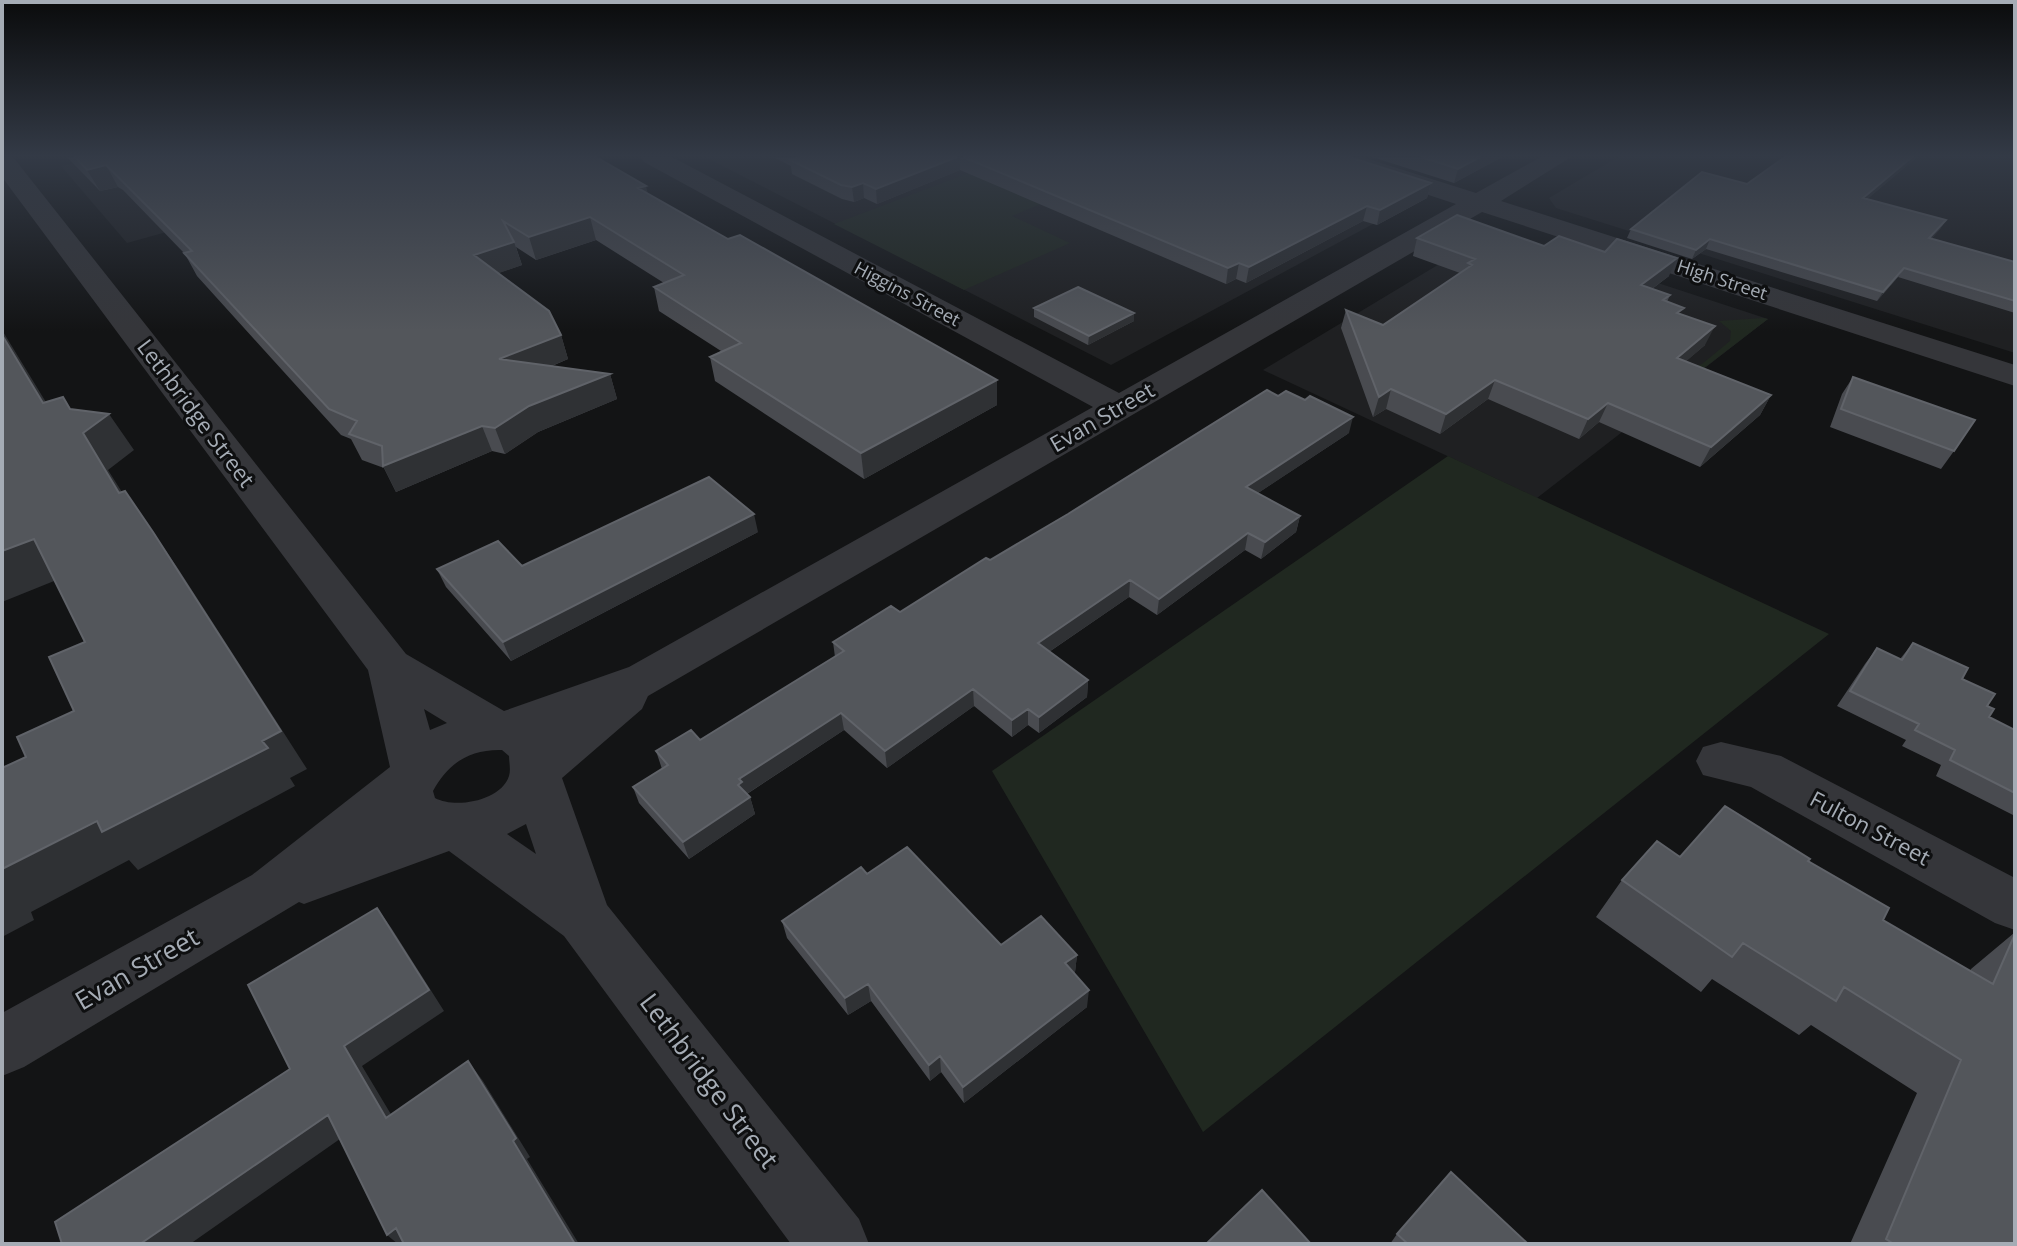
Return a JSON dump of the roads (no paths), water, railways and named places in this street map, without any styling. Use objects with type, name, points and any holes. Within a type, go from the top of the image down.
[{"type":"street","name":"Lethbridge Street","points":[[44,215],[390,666],[499,731]]},
{"type":"street","name":"Higgins Street","points":[[761,215],[1119,407]]},
{"type":"street","name":"Evan Street","points":[[499,731],[645,679],[1459,215]]},
{"type":"street","name":"High Street","points":[[1518,215],[2015,376]]},
{"type":"street","name":"Lethbridge Street","points":[[390,666],[414,775]]},
{"type":"street","name":"Evan Street","points":[[536,773],[645,679]]},
{"type":"street","points":[[499,731],[516,734],[534,749],[536,773],[528,790],[497,816],[454,828],[420,818],[411,806],[409,792],[414,775],[442,746],[460,737],[499,731]]},
{"type":"street","name":"Fulton Street","points":[[1721,761],[1763,770],[2015,906]]},
{"type":"street","name":"Lethbridge Street","points":[[536,773],[584,918]]},
{"type":"street","name":"Evan Street","points":[[2,1046],[271,892],[414,775]]},
{"type":"street","name":"Evan Street","points":[[271,892],[454,828]]},
{"type":"street","name":"Lethbridge Street","points":[[454,828],[584,918],[834,1244]]}]
